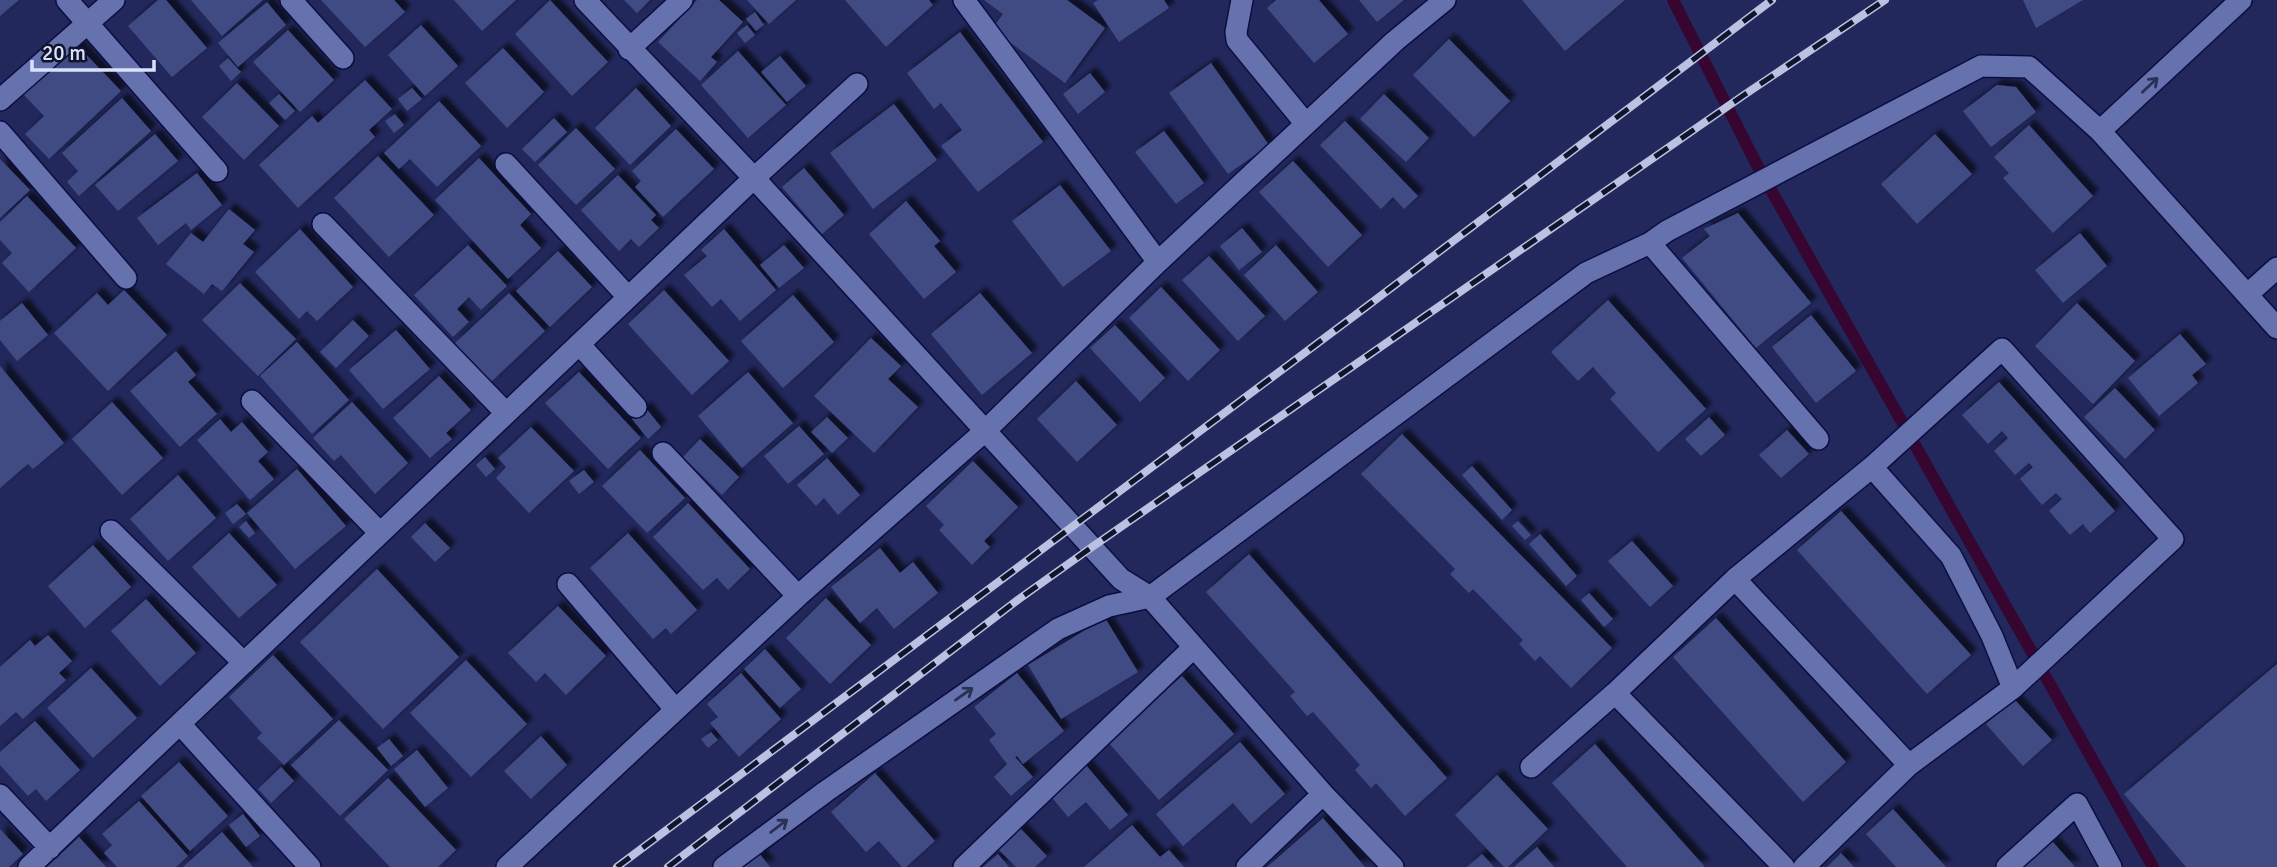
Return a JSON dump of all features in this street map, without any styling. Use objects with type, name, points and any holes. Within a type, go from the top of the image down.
[{"type":"street","points":[[67,0],[217,171]]},
{"type":"street","points":[[0,100],[114,0]]},
{"type":"street","points":[[291,0],[343,58]]},
{"type":"street","points":[[585,0],[754,178],[1121,579],[1150,597],[1323,794],[1393,867]]},
{"type":"street","points":[[629,49],[682,0]]},
{"type":"street","points":[[964,0],[1158,262]]},
{"type":"street","points":[[1242,0],[1237,40],[1306,124]]},
{"type":"street","points":[[508,867],[798,596],[985,431],[1158,262],[1395,41],[1446,0]]},
{"type":"street","points":[[2100,131],[2241,0]]},
{"type":"street","points":[[724,867],[825,792],[1058,629],[1109,606],[1150,597],[1586,273],[1650,243],[1667,231],[1981,66],[2029,67],[2100,131],[2277,328]]},
{"type":"street","points":[[29,867],[628,297],[857,84]]},
{"type":"street","points":[[0,132],[126,278]]},
{"type":"street","points":[[506,164],[628,297]]},
{"type":"street","points":[[323,224],[506,413]]},
{"type":"street","points":[[1650,243],[1818,439]]},
{"type":"street","points":[[2248,294],[2277,268]]},
{"type":"street","points":[[579,344],[636,407]]},
{"type":"street","points":[[1531,767],[1615,694],[1735,579],[1871,467],[2002,349],[2173,539],[2021,680],[1909,765],[1804,867]]},
{"type":"street","points":[[252,401],[380,533]]},
{"type":"street","points":[[663,453],[798,596]]},
{"type":"street","points":[[1871,467],[1951,556],[1992,636],[2021,680]]},
{"type":"street","points":[[111,531],[244,663]]},
{"type":"street","points":[[1735,579],[1909,765]]},
{"type":"street","points":[[568,584],[675,709]]},
{"type":"street","points":[[964,867],[1193,648]]},
{"type":"street","points":[[1615,694],[1784,867]]},
{"type":"street","points":[[180,724],[310,867]]},
{"type":"street","points":[[1247,867],[1323,794]]},
{"type":"street","points":[[0,795],[50,848]]},
{"type":"street","points":[[2007,867],[2077,804],[2111,867]]},
{"type":"building","points":[[0,0],[19,0],[0,16]]},
{"type":"building","points":[[158,0],[166,0],[207,48],[172,77],[128,26]]},
{"type":"building","points":[[191,0],[263,0],[222,36]]},
{"type":"building","points":[[321,0],[394,0],[405,12],[365,47]]},
{"type":"building","points":[[454,0],[516,0],[482,31]]},
{"type":"building","points":[[550,0],[608,62],[572,96],[515,34]]},
{"type":"building","points":[[624,0],[650,0],[637,13]]},
{"type":"building","points":[[697,0],[719,0],[743,22],[711,57],[717,62],[700,81],[658,42]]},
{"type":"building","points":[[747,0],[796,0],[769,24]]},
{"type":"building","points":[[845,0],[929,0],[933,5],[886,47]]},
{"type":"building","points":[[984,0],[1067,0],[1105,28],[1065,83],[992,29],[1003,14]]},
{"type":"building","points":[[1098,0],[1164,0],[1169,8],[1119,42],[1093,3]]},
{"type":"building","points":[[1276,0],[1319,0],[1348,34],[1314,63],[1267,8]]},
{"type":"building","points":[[1359,0],[1404,0],[1377,22]]},
{"type":"building","points":[[1522,0],[1625,0],[1565,51]]},
{"type":"building","points":[[2023,0],[2083,0],[2036,28]]},
{"type":"building","points":[[267,2],[286,25],[238,67],[218,43]]},
{"type":"building","points":[[755,12],[764,25],[756,31],[746,19]]},
{"type":"building","points":[[421,25],[458,66],[425,96],[388,55]]},
{"type":"building","points":[[747,25],[755,35],[745,43],[737,33]]},
{"type":"building","points":[[288,30],[334,80],[300,112],[253,62]]},
{"type":"building","points":[[960,32],[1043,142],[978,192],[941,146],[962,130],[941,103],[934,109],[907,73]]},
{"type":"building","points":[[1449,39],[1510,101],[1474,137],[1413,75]]},
{"type":"building","points":[[76,44],[121,91],[49,159],[25,134],[44,116],[23,94]]},
{"type":"building","points":[[503,48],[544,92],[507,128],[465,83]]},
{"type":"building","points":[[738,51],[786,105],[748,138],[701,85]]},
{"type":"building","points":[[780,56],[806,86],[787,102],[761,72]]},
{"type":"building","points":[[228,58],[241,72],[231,81],[219,66]]},
{"type":"building","points":[[1211,63],[1269,145],[1228,174],[1169,93]]},
{"type":"building","points":[[1090,73],[1105,92],[1078,114],[1063,94]]},
{"type":"building","points":[[365,80],[392,109],[369,130],[375,137],[298,208],[259,165],[312,116],[318,123]]},
{"type":"building","points":[[237,83],[279,126],[244,160],[202,117]]},
{"type":"building","points":[[1997,85],[2016,87],[2036,112],[1991,147],[1963,111]]},
{"type":"building","points":[[412,88],[422,99],[407,111],[398,99]]},
{"type":"building","points":[[636,88],[671,126],[630,165],[595,128]]},
{"type":"building","points":[[279,94],[295,111],[285,120],[269,103]]},
{"type":"building","points":[[1384,94],[1429,138],[1406,162],[1360,119]]},
{"type":"building","points":[[122,98],[151,131],[79,196],[67,182],[78,171],[62,153]]},
{"type":"building","points":[[439,101],[481,146],[437,187],[410,159],[399,169],[384,153]]},
{"type":"building","points":[[894,104],[937,160],[873,209],[830,153]]},
{"type":"building","points":[[395,114],[404,125],[394,133],[385,121]]},
{"type":"building","points":[[554,118],[567,132],[535,162],[522,149]]},
{"type":"building","points":[[1345,121],[1418,196],[1404,209],[1393,197],[1381,209],[1320,145]]},
{"type":"building","points":[[2029,125],[2093,196],[2053,233],[2003,178],[2009,173],[1994,157]]},
{"type":"building","points":[[576,128],[615,169],[576,205],[538,165]]},
{"type":"building","points":[[676,129],[714,169],[663,217],[635,187],[641,181],[632,171]]},
{"type":"building","points":[[1164,131],[1204,183],[1176,204],[1135,152]]},
{"type":"building","points":[[155,134],[178,161],[118,211],[95,185]]},
{"type":"building","points":[[1935,134],[1972,174],[1917,224],[1881,184]]},
{"type":"building","points":[[378,156],[434,215],[389,257],[334,198]]},
{"type":"building","points":[[479,158],[531,214],[520,225],[541,248],[508,279],[435,200]]},
{"type":"building","points":[[0,159],[30,190],[0,218]]},
{"type":"building","points":[[1293,161],[1362,235],[1328,267],[1259,192]]},
{"type":"building","points":[[804,168],[844,215],[822,234],[782,187]]},
{"type":"building","points":[[197,173],[222,205],[191,230],[186,223],[158,245],[137,218]]},
{"type":"building","points":[[618,175],[656,215],[651,220],[659,228],[639,247],[631,239],[619,251],[581,210]]},
{"type":"building","points":[[1060,185],[1111,251],[1063,287],[1012,221]]},
{"type":"building","points":[[27,196],[76,248],[29,292],[2,263],[12,253],[0,240],[0,222]]},
{"type":"building","points":[[906,201],[940,241],[934,246],[956,272],[924,299],[869,234]]},
{"type":"building","points":[[229,209],[255,230],[243,244],[254,252],[222,291],[212,284],[204,294],[166,264],[191,233],[203,242]]},
{"type":"building","points":[[1738,213],[1811,303],[1756,348],[1682,258],[1710,236],[1704,229]]},
{"type":"building","points":[[1242,228],[1262,252],[1239,270],[1220,246]]},
{"type":"building","points":[[300,229],[353,287],[317,321],[307,311],[299,319],[255,272]]},
{"type":"building","points":[[724,229],[776,290],[740,321],[721,299],[712,307],[684,275],[707,256],[701,250]]},
{"type":"building","points":[[2080,233],[2107,266],[2063,303],[2035,270]]},
{"type":"building","points":[[468,245],[507,286],[481,310],[469,297],[457,309],[469,322],[453,337],[414,295]]},
{"type":"building","points":[[784,245],[804,268],[779,288],[760,265]]},
{"type":"building","points":[[1276,245],[1318,292],[1285,321],[1244,275]]},
{"type":"building","points":[[558,251],[592,287],[550,327],[516,291]]},
{"type":"building","points":[[1209,256],[1265,316],[1238,341],[1182,280]]},
{"type":"building","points":[[240,283],[296,339],[258,376],[202,320]]},
{"type":"building","points":[[1161,287],[1220,350],[1188,381],[1129,318]]},
{"type":"building","points":[[124,290],[167,335],[108,391],[54,333],[97,293],[108,305]]},
{"type":"building","points":[[664,290],[729,361],[692,395],[628,324]]},
{"type":"building","points":[[509,293],[545,331],[491,382],[455,343]]},
{"type":"building","points":[[980,293],[1032,353],[982,395],[931,334]]},
{"type":"building","points":[[793,295],[834,342],[783,388],[741,341]]},
{"type":"building","points":[[1608,300],[1706,409],[1658,452],[1610,399],[1616,393],[1593,367],[1578,381],[1551,352]]},
{"type":"building","points":[[22,303],[48,335],[17,361],[0,340],[0,321]]},
{"type":"building","points":[[2077,303],[2135,361],[2093,404],[2035,346]]},
{"type":"building","points":[[1811,315],[1856,371],[1816,403],[1772,347]]},
{"type":"building","points":[[353,320],[369,336],[336,368],[320,352]]},
{"type":"building","points":[[1115,325],[1165,378],[1140,402],[1090,348]]},
{"type":"building","points":[[396,330],[430,369],[383,409],[349,370]]},
{"type":"building","points":[[2180,334],[2206,364],[2192,375],[2198,383],[2159,416],[2128,378]]},
{"type":"building","points":[[871,338],[901,366],[888,379],[918,407],[874,453],[814,396]]},
{"type":"building","points":[[297,342],[349,400],[312,434],[260,376]]},
{"type":"building","points":[[176,351],[196,375],[188,382],[217,414],[180,447],[130,391]]},
{"type":"building","points":[[0,366],[64,443],[33,469],[28,464],[0,488]]},
{"type":"building","points":[[579,372],[641,438],[608,469],[545,403]]},
{"type":"building","points":[[748,372],[793,423],[742,468],[698,416]]},
{"type":"building","points":[[439,376],[471,410],[446,433],[452,439],[430,458],[393,418]]},
{"type":"building","points":[[1076,381],[1117,425],[1077,462],[1037,419]]},
{"type":"building","points":[[1999,382],[2115,511],[2090,533],[2083,524],[2070,535],[2049,511],[2062,499],[2056,493],[2042,505],[2020,479],[2033,467],[2029,463],[2015,475],[1994,451],[2008,438],[2002,431],[1988,444],[1962,415]]},
{"type":"building","points":[[2115,388],[2155,430],[2125,459],[2084,417]]},
{"type":"building","points":[[112,402],[163,458],[122,495],[72,439]]},
{"type":"building","points":[[352,402],[408,463],[375,494],[341,455],[334,461],[313,438]]},
{"type":"building","points":[[645,407],[661,427],[648,439],[632,419]]},
{"type":"building","points":[[827,417],[848,438],[832,453],[811,432]]},
{"type":"building","points":[[1709,417],[1725,435],[1701,456],[1685,439]]},
{"type":"building","points":[[220,419],[231,432],[242,422],[268,452],[258,461],[274,479],[250,500],[197,440]]},
{"type":"building","points":[[799,426],[824,454],[788,484],[764,456]]},
{"type":"building","points":[[531,427],[574,471],[529,513],[496,478],[506,467],[498,458]]},
{"type":"building","points":[[1787,430],[1809,454],[1781,478],[1759,455]]},
{"type":"building","points":[[1402,434],[1612,648],[1571,688],[1540,656],[1535,661],[1519,644],[1523,640],[1473,589],[1469,593],[1450,574],[1455,569],[1361,474]]},
{"type":"building","points":[[700,439],[739,477],[722,495],[683,457]]},
{"type":"building","points":[[640,450],[685,498],[647,533],[602,486]]},
{"type":"building","points":[[485,457],[495,469],[486,477],[476,465]]},
{"type":"building","points":[[827,458],[860,495],[838,515],[824,498],[816,506],[797,485]]},
{"type":"building","points":[[973,461],[1018,507],[984,541],[990,547],[972,565],[939,530],[944,525],[926,506]]},
{"type":"building","points":[[1472,466],[1512,510],[1502,520],[1462,475]]},
{"type":"building","points":[[297,469],[346,526],[295,569],[247,513]]},
{"type":"building","points":[[584,470],[594,482],[579,494],[569,481]]},
{"type":"building","points":[[178,475],[216,518],[168,561],[130,519]]},
{"type":"building","points":[[688,503],[750,569],[728,590],[717,578],[703,590],[653,537]]},
{"type":"building","points":[[237,504],[246,514],[233,524],[225,513]]},
{"type":"building","points":[[1841,511],[1971,655],[1927,694],[1797,550]]},
{"type":"building","points":[[246,521],[255,533],[249,538],[239,527]]},
{"type":"building","points":[[1518,521],[1531,535],[1525,540],[1512,526]]},
{"type":"building","points":[[425,523],[450,548],[435,562],[411,537]]},
{"type":"building","points":[[229,533],[277,585],[239,618],[192,567]]},
{"type":"building","points":[[628,533],[697,610],[671,634],[666,628],[653,639],[590,568]]},
{"type":"building","points":[[1540,534],[1577,576],[1566,586],[1529,544]]},
{"type":"building","points":[[1632,541],[1673,586],[1650,607],[1608,561]]},
{"type":"building","points":[[93,545],[131,587],[85,628],[48,586]]},
{"type":"building","points":[[880,548],[900,573],[913,562],[938,593],[894,629],[877,608],[860,623],[831,587]]},
{"type":"building","points":[[1249,554],[1447,778],[1405,816],[1376,783],[1371,788],[1355,770],[1360,765],[1313,712],[1307,716],[1290,696],[1295,692],[1206,592]]},
{"type":"building","points":[[377,569],[459,657],[383,729],[300,642]]},
{"type":"building","points":[[1589,593],[1613,619],[1604,627],[1581,600]]},
{"type":"building","points":[[826,598],[871,645],[830,684],[786,638]]},
{"type":"building","points":[[146,599],[196,653],[160,686],[111,631]]},
{"type":"building","points":[[558,606],[606,656],[566,695],[545,673],[536,682],[508,653]]},
{"type":"building","points":[[1105,618],[1138,672],[1061,719],[1028,665]]},
{"type":"building","points":[[1716,618],[1846,762],[1803,802],[1673,657]]},
{"type":"building","points":[[48,635],[72,661],[59,673],[66,680],[23,719],[16,712],[0,726],[0,667],[30,640],[35,646]]},
{"type":"building","points":[[765,649],[801,689],[780,708],[744,669]]},
{"type":"building","points":[[273,655],[333,719],[284,765],[257,738],[262,733],[229,697]]},
{"type":"building","points":[[466,660],[527,724],[471,777],[410,713]]},
{"type":"building","points":[[2277,664],[2277,867],[2186,867],[2124,794]]},
{"type":"building","points":[[91,668],[137,718],[93,758],[47,708]]},
{"type":"building","points":[[741,673],[781,719],[739,757],[710,723],[718,717],[707,704]]},
{"type":"building","points":[[1017,673],[1064,731],[1023,764],[1015,757],[1033,777],[1011,796],[994,777],[1007,764],[989,740],[996,734],[974,707]]},
{"type":"building","points":[[1182,676],[1234,734],[1159,800],[1108,742]]},
{"type":"building","points":[[2014,699],[2052,740],[2023,766],[1986,724]]},
{"type":"building","points":[[339,720],[388,770],[340,816],[291,765]]},
{"type":"building","points":[[35,721],[80,770],[46,801],[36,789],[28,796],[0,765],[0,752]]},
{"type":"building","points":[[711,732],[718,740],[708,748],[701,739]]},
{"type":"building","points":[[541,736],[567,765],[531,799],[504,771]]},
{"type":"building","points":[[389,739],[403,756],[391,766],[377,748]]},
{"type":"building","points":[[1240,742],[1285,794],[1251,824],[1233,803],[1183,846],[1156,814]]},
{"type":"building","points":[[1595,744],[1705,867],[1627,867],[1552,783]]},
{"type":"building","points":[[417,750],[448,788],[425,807],[394,769]]},
{"type":"building","points":[[179,762],[228,816],[190,851],[141,796]]},
{"type":"building","points":[[1085,764],[1128,815],[1110,830],[1086,802],[1068,817],[1049,794]]},
{"type":"building","points":[[281,767],[294,781],[271,803],[258,789]]},
{"type":"building","points":[[875,773],[935,841],[906,867],[902,867],[879,841],[866,852],[831,812]]},
{"type":"building","points":[[1497,775],[1548,829],[1508,867],[1504,867],[1455,815]]},
{"type":"building","points":[[388,778],[456,850],[438,867],[390,867],[344,819]]},
{"type":"building","points":[[139,801],[188,856],[176,867],[117,867],[104,853],[112,845],[102,834]]},
{"type":"building","points":[[1893,809],[1946,867],[1896,867],[1866,834]]},
{"type":"building","points":[[243,814],[260,836],[246,847],[229,825]]},
{"type":"building","points":[[1323,818],[1365,867],[1267,867]]},
{"type":"building","points":[[1132,825],[1160,857],[1169,850],[1184,867],[1084,867]]},
{"type":"building","points":[[1020,828],[1047,856],[1035,867],[1016,867],[998,849]]},
{"type":"building","points":[[0,829],[23,854],[9,867],[0,867]]},
{"type":"building","points":[[222,832],[253,867],[183,867]]},
{"type":"building","points":[[79,837],[106,867],[47,867]]},
{"type":"building","points":[[2052,841],[2075,867],[2022,867]]},
{"type":"building","points":[[1537,847],[1554,867],[1514,867]]},
{"type":"building","points":[[759,853],[770,867],[743,867]]},
{"type":"building","points":[[1841,853],[1854,867],[1827,867]]},
{"type":"building","points":[[998,854],[1009,867],[983,867]]},
{"type":"building","points":[[1482,854],[1494,867],[1467,867]]},
{"type":"waterway","points":[[1673,0],[1757,165],[2153,867]]},
{"type":"railway","points":[[617,867],[1772,0]]},
{"type":"railway","points":[[668,867],[1019,599],[1885,0]]}]
